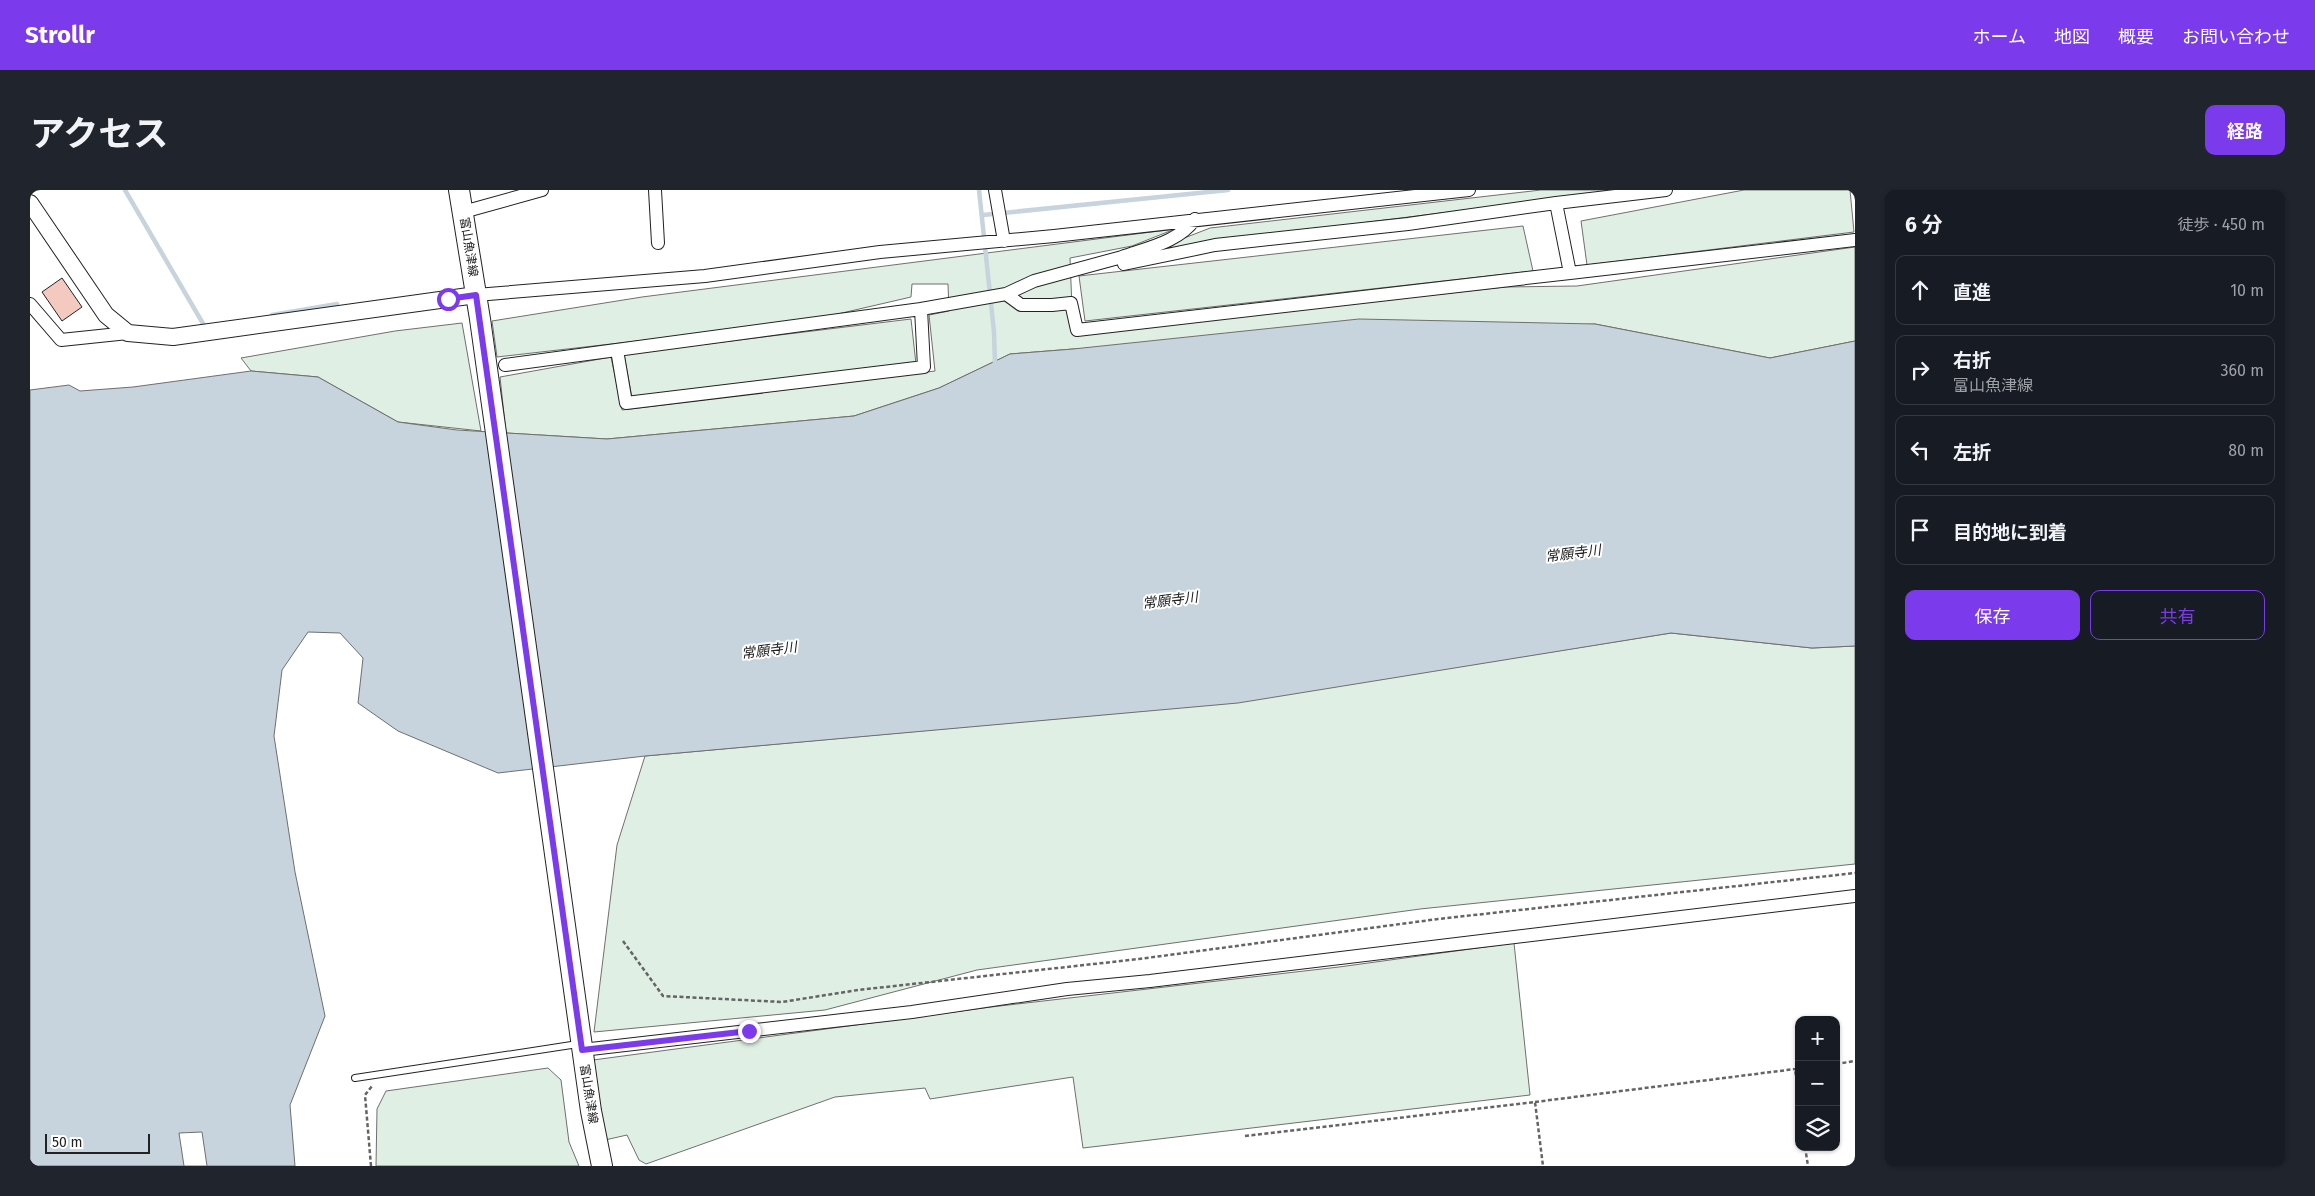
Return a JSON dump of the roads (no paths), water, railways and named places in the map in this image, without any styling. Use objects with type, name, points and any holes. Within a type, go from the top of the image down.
[{"type":"main road","name":"富山魚津線","points":[[459,190],[480,319],[591,1111],[602,1166]]},
{"type":"street","points":[[463,212],[542,190]]},
{"type":"street","points":[[655,190],[658,243]]},
{"type":"street","points":[[995,190],[1004,241]]},
{"type":"street","points":[[30,304],[61,340],[128,333],[173,337],[476,295],[704,276],[880,252],[1004,241],[1468,190]]},
{"type":"street","points":[[1122,257],[1124,264],[1215,245],[1408,224],[1666,190]]},
{"type":"street","points":[[30,203],[106,316],[128,333]]},
{"type":"street","points":[[1556,203],[1570,273]]},
{"type":"street","points":[[505,365],[921,310],[1006,294],[1034,281],[1122,257],[1174,238],[1187,231],[1195,219]]},
{"type":"street","points":[[1006,294],[1021,305],[1071,303],[1077,330],[1855,240]]},
{"type":"street","points":[[617,350],[626,403],[924,367],[921,310]]},
{"type":"street","points":[[582,1043],[912,1012],[1067,989],[1150,981],[1855,896]]},
{"type":"lane","points":[[355,1078],[582,1043]]},
{"type":"water","name":"常願寺川","points":[[1359,319],[1595,324],[1770,358],[1855,341],[1855,646],[1812,648],[1671,633],[1238,703],[645,756],[498,773],[398,731],[358,703],[363,658],[340,633],[308,632],[282,670],[274,736],[295,872],[325,1016],[290,1105],[295,1166],[30,1166],[30,390],[69,385],[80,391],[133,387],[251,371],[318,377],[398,422],[457,430],[607,439],[854,416],[939,388],[1010,354]]},
{"type":"waterway","points":[[125,190],[205,327],[208,326]]},
{"type":"waterway","points":[[979,190],[994,332],[995,365]]},
{"type":"waterway","points":[[983,215],[1228,190]]},
{"type":"waterway","points":[[272,315],[337,304]]}]
